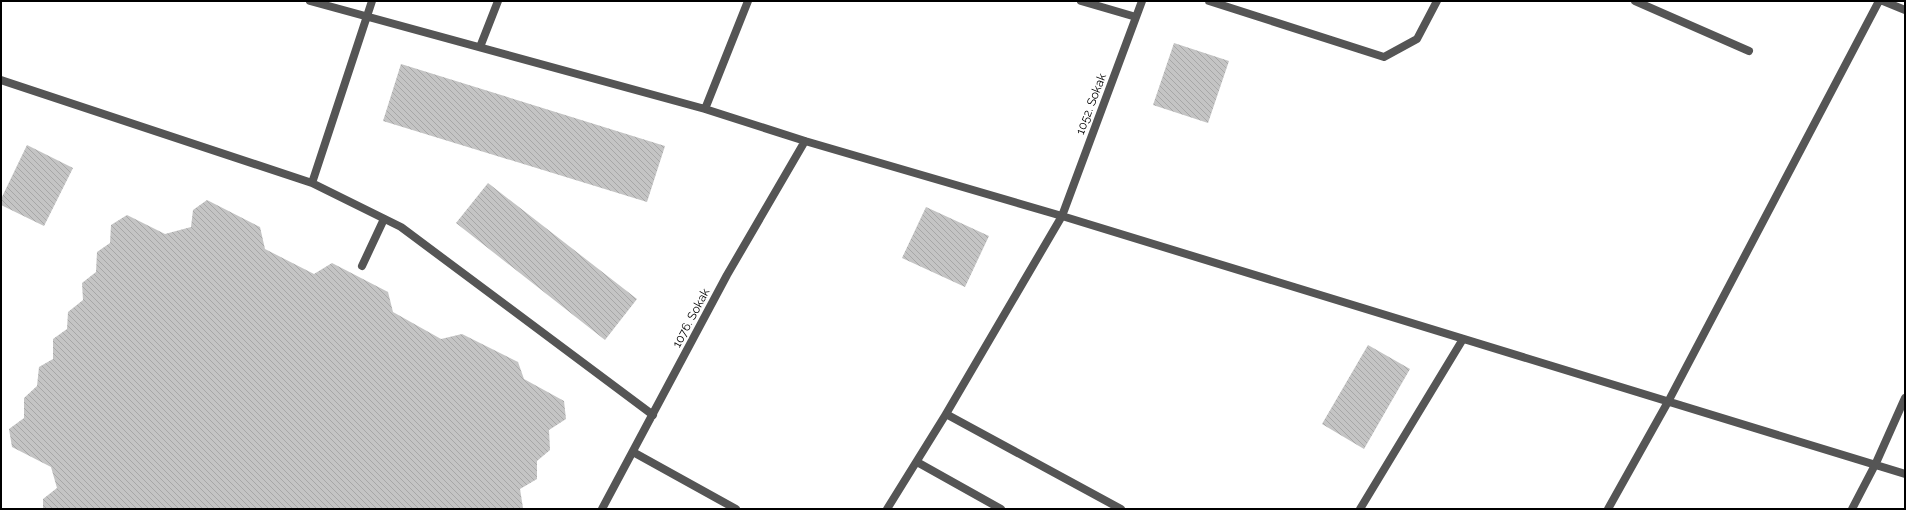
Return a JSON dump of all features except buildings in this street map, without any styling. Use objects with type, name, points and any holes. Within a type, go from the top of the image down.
[{"type":"street","points":[[310,1],[705,109],[805,141],[1062,216],[1463,339],[1669,400],[1905,474]]},
{"type":"street","points":[[312,183],[372,1]]},
{"type":"street","points":[[480,47],[498,1]]},
{"type":"street","points":[[705,109],[748,1]]},
{"type":"street","points":[[1081,1],[1136,17]]},
{"type":"street","name":"1052. Sokak","points":[[887,509],[946,414],[1062,216],[1142,1]]},
{"type":"street","points":[[1209,1],[1384,57],[1418,39],[1437,1]]},
{"type":"street","points":[[1635,1],[1749,51]]},
{"type":"street","points":[[1608,509],[1669,400],[1879,1]]},
{"type":"street","points":[[1882,1],[1905,10]]},
{"type":"street","points":[[1,80],[312,183],[401,227],[652,415]]},
{"type":"street","name":"1076. Sokak","points":[[602,509],[728,276],[805,141]]},
{"type":"street","points":[[362,266],[384,219]]},
{"type":"street","points":[[1360,509],[1463,339]]},
{"type":"street","points":[[1852,509],[1876,464],[1905,398]]},
{"type":"street","points":[[946,414],[1121,509]]},
{"type":"street","points":[[633,452],[736,509]]},
{"type":"street","points":[[917,462],[1000,509]]}]
